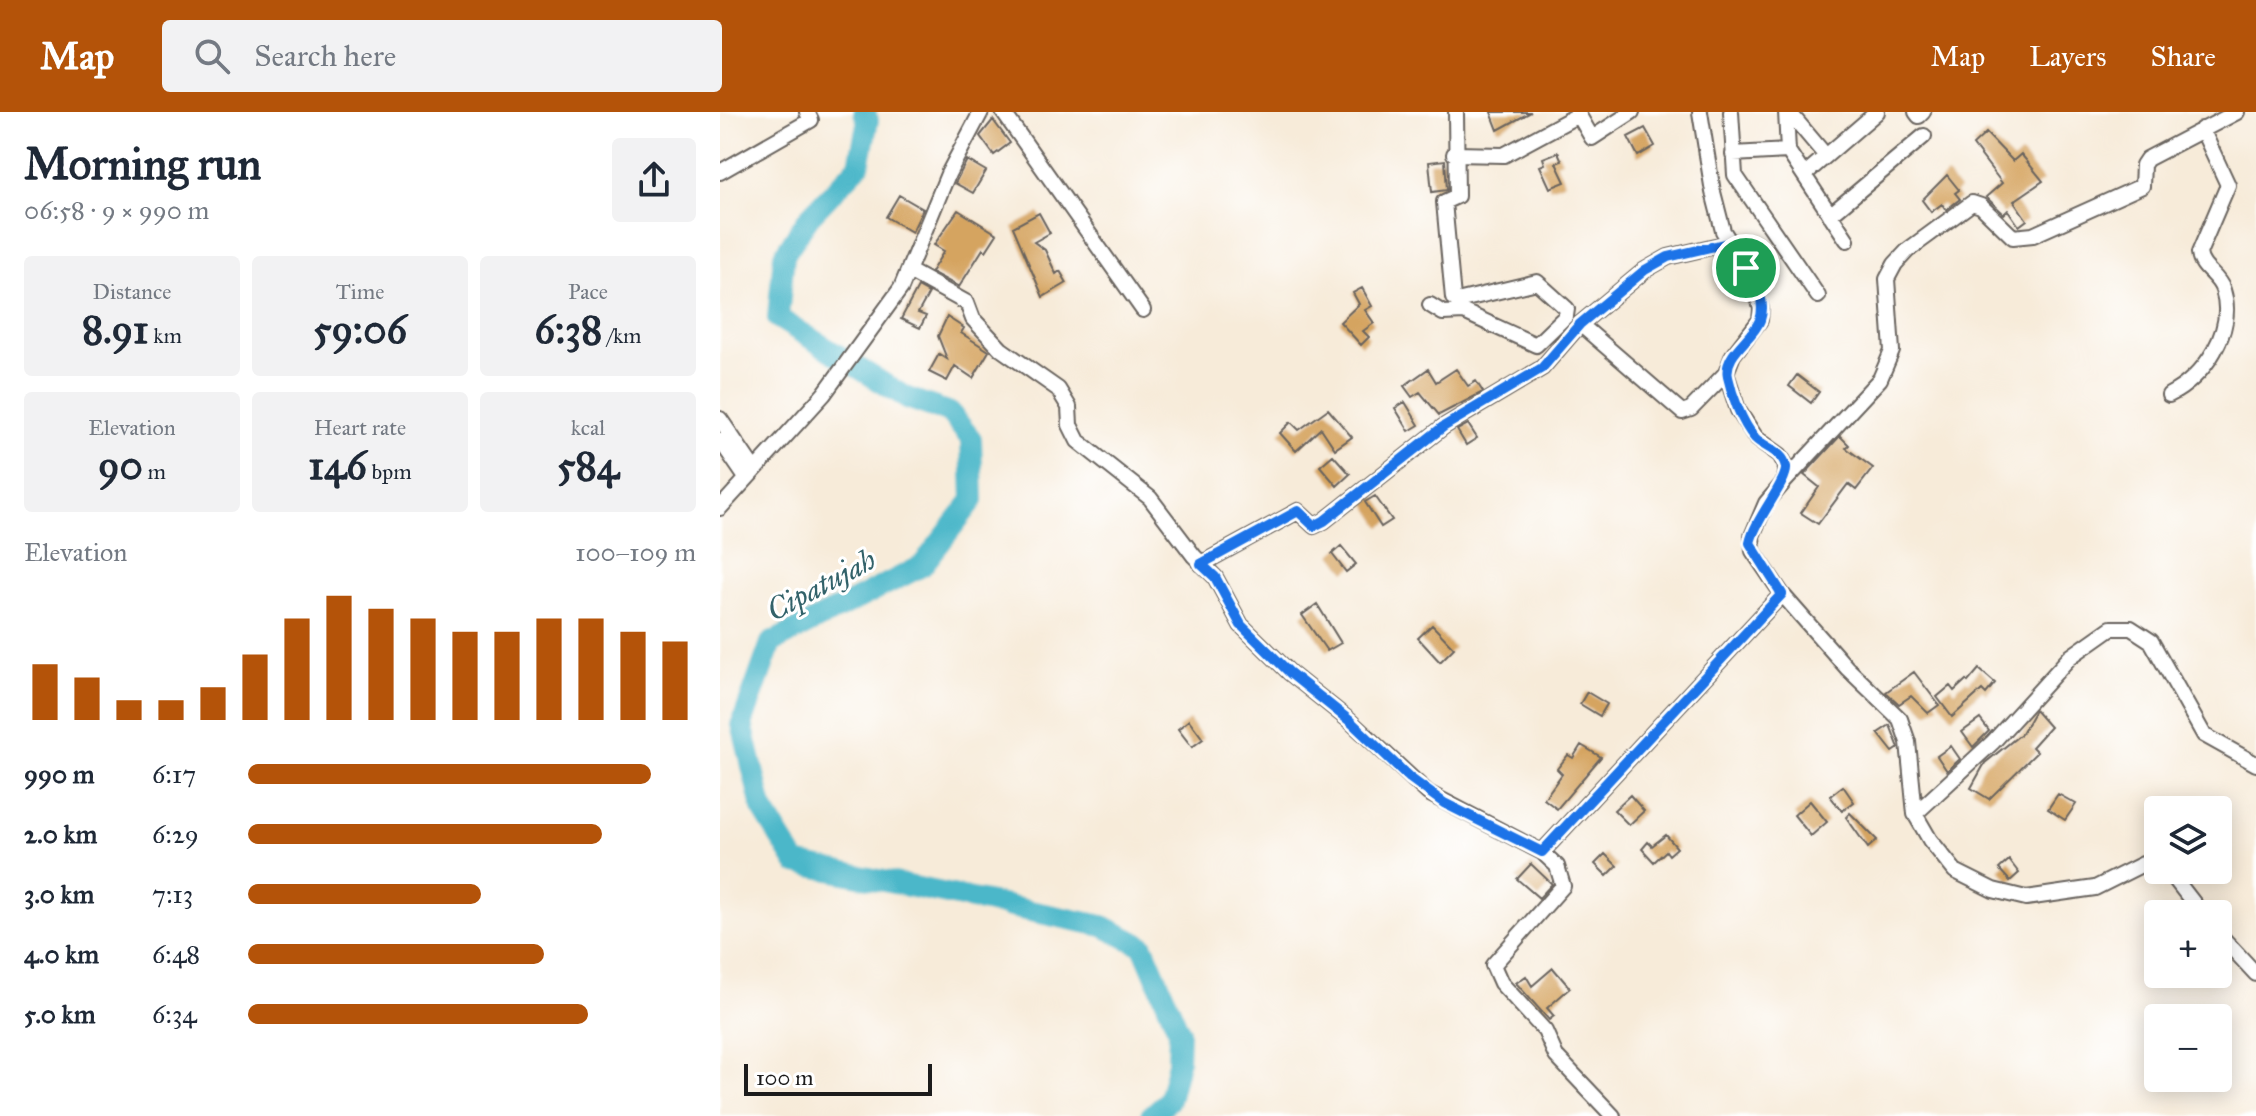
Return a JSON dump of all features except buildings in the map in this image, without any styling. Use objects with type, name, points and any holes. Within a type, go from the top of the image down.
[{"type":"street","points":[[720,172],[811,120],[807,112]]},
{"type":"street","points":[[720,508],[824,394],[901,288],[948,174],[981,112]]},
{"type":"street","points":[[1003,112],[1143,310]]},
{"type":"street","points":[[1430,305],[1443,313],[1464,312],[1536,345],[1566,316],[1567,309],[1547,289],[1530,282],[1489,295],[1457,301],[1453,298],[1443,222],[1444,202],[1457,196],[1454,154],[1456,112]]},
{"type":"street","points":[[1454,154],[1504,155],[1577,113],[1592,138],[1632,112]]},
{"type":"street","points":[[1580,324],[1682,412],[1691,409],[1726,373],[1733,355],[1760,320],[1761,309],[1754,280],[1728,243],[1713,192],[1700,112]]},
{"type":"street","points":[[1731,112],[1735,175],[1818,296]]},
{"type":"street","points":[[1788,112],[1788,151],[1847,240]]},
{"type":"street","points":[[1788,112],[1826,156]]},
{"type":"street","points":[[1804,175],[1826,156],[1858,118],[1877,112]]},
{"type":"street","points":[[1916,112],[1919,116],[1923,112]]},
{"type":"street","points":[[2144,864],[2095,888],[2026,898],[1977,884],[1955,871],[1915,814],[1908,742],[1900,719],[1847,668],[1782,594],[1750,543],[1766,503],[1880,379],[1892,351],[1887,279],[1908,250],[1972,203],[1981,206],[2013,237],[2020,239],[2033,235],[2142,186],[2145,161],[2237,112]]},
{"type":"street","points":[[2169,395],[2182,389],[2222,338],[2224,292],[2203,266],[2199,253],[2229,189],[2202,129]]},
{"type":"street","points":[[1830,215],[1924,136]]},
{"type":"street","points":[[1733,154],[1788,151]]},
{"type":"street","points":[[1201,564],[1298,511],[1314,526],[1324,521],[1443,427],[1542,368],[1580,324],[1645,270],[1668,257],[1728,243]]},
{"type":"street","points":[[909,271],[967,303],[973,319],[1001,349],[1058,389],[1069,407],[1070,425],[1078,441],[1150,498],[1201,564],[1215,577],[1241,625],[1290,673],[1350,721],[1410,778],[1444,803],[1542,852],[1557,866],[1563,886],[1496,958],[1494,973],[1541,1025],[1556,1056],[1573,1070],[1613,1116]]},
{"type":"street","points":[[1726,373],[1738,410],[1756,438],[1780,455],[1786,466],[1785,481]]},
{"type":"street","points":[[720,419],[750,474]]},
{"type":"street","points":[[720,440],[750,474]]},
{"type":"street","points":[[1542,852],[1782,594]]},
{"type":"street","points":[[1915,814],[1993,742],[2070,657],[2111,628],[2131,628],[2151,641],[2204,735],[2256,764]]},
{"type":"street","points":[[2179,884],[2191,900]]},
{"type":"street","points":[[2232,948],[2256,974]]},
{"type":"waterway","name":"Cipatujah","points":[[864,112],[868,120],[859,165],[809,217],[784,255],[778,318],[907,398],[950,413],[971,439],[973,500],[922,566],[771,643],[742,724],[762,808],[796,863],[1103,926],[1143,946],[1179,1031],[1178,1063],[1169,1100],[1151,1116]]},
{"type":"route","points":[[1728,243],[1746,268],[1759,293],[1760,320],[1733,355],[1726,373],[1738,410],[1756,438],[1780,455],[1786,466],[1785,481],[1766,503],[1750,543],[1782,594],[1542,852],[1444,803],[1410,778],[1350,721],[1290,673],[1241,625],[1215,577],[1201,564],[1298,511],[1314,526],[1324,521],[1443,427],[1542,368],[1580,324],[1645,270],[1668,257],[1728,243]]}]
